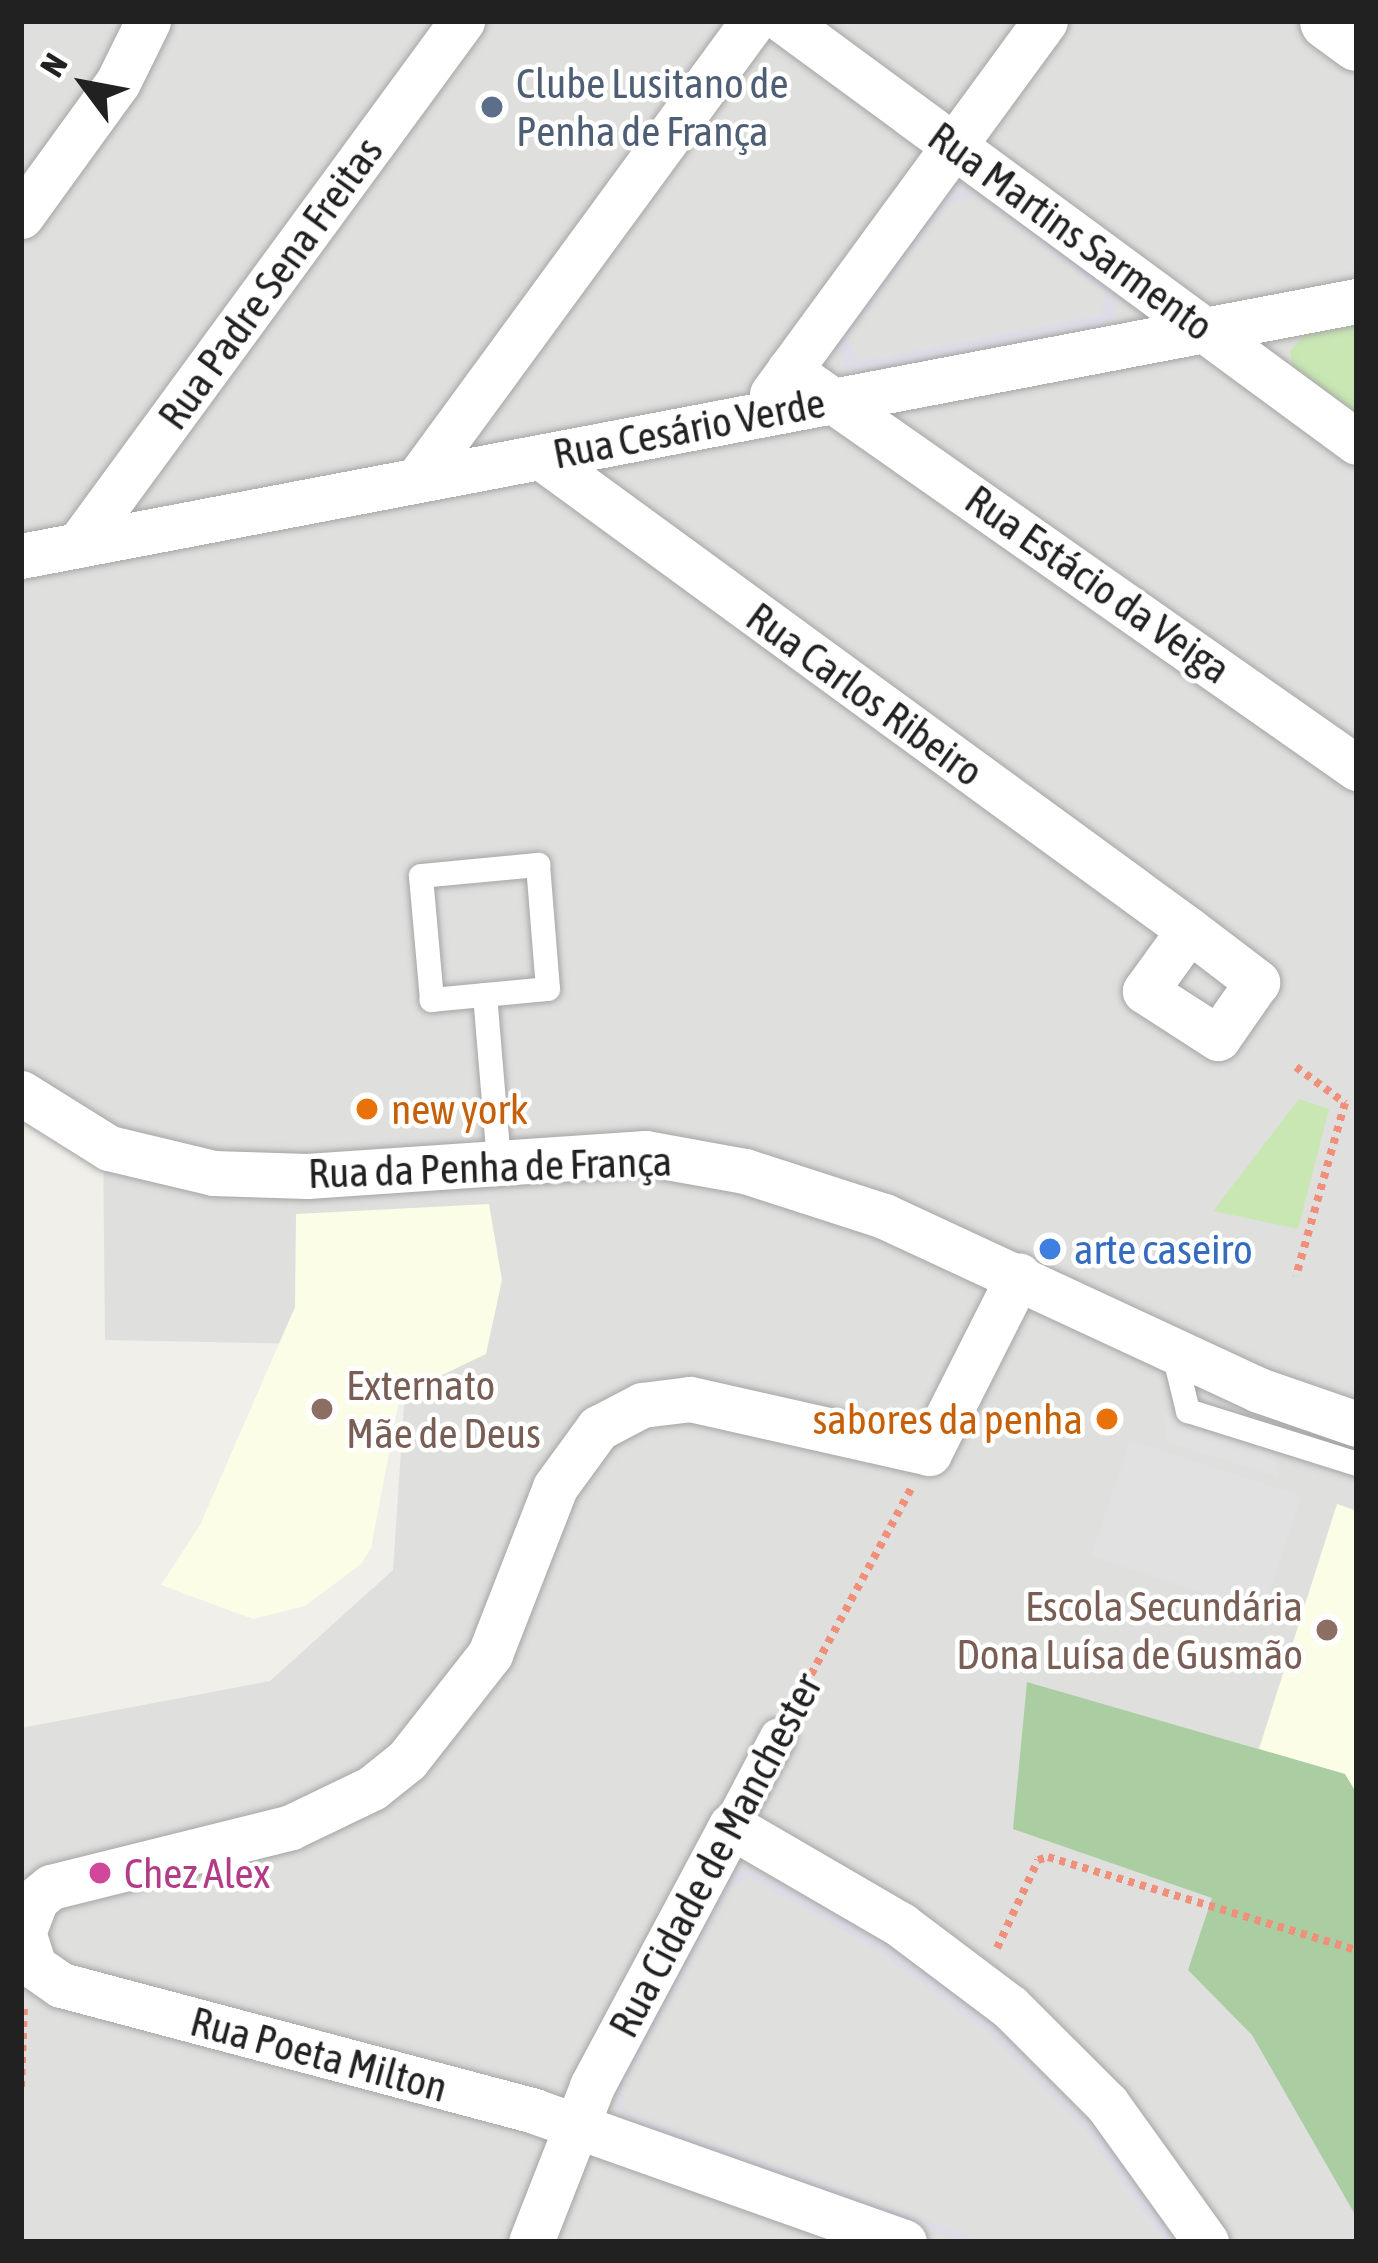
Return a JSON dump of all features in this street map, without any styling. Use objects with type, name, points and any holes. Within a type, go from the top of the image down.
[{"type":"street","points":[[21,216],[118,82],[148,21]]},
{"type":"street","name":"Rua Padre Sena Freitas","points":[[78,545],[462,21]]},
{"type":"street","points":[[417,480],[754,21]]},
{"type":"street","name":"Rua Martins Sarmento","points":[[784,21],[1357,442]]},
{"type":"street","points":[[756,416],[1045,21]]},
{"type":"street","points":[[1328,21],[1357,42]]},
{"type":"street","name":"Rua Cesário Verde","points":[[21,556],[1357,301]]},
{"type":"street","name":"Rua Estácio da Veiga","points":[[789,370],[840,399],[1357,768]]},
{"type":"street","name":"Rua Carlos Ribeiro","points":[[541,457],[1190,930]]},
{"type":"street","name":"Rua da Penha de França","points":[[21,1093],[109,1148],[213,1173],[307,1176],[645,1153],[694,1159],[884,1216],[1259,1390],[1357,1424]]},
{"type":"street","points":[[43,1992],[23,1933],[36,1899],[51,1888],[291,1827],[371,1788],[440,1729],[490,1654],[566,1465],[619,1414],[691,1399],[924,1464],[1018,1275]]},
{"type":"street","name":"Rua Cidade de Manchester","points":[[531,2242],[577,2126],[778,1737]]},
{"type":"street","points":[[730,1826],[901,1925],[974,1978],[1107,2104],[1206,2242]]},
{"type":"street","name":"Rua Poeta Milton","points":[[43,1992],[577,2126],[904,2242]]},
{"type":"lane","points":[[538,866],[548,989],[484,995],[432,1000],[421,876],[538,866]]},
{"type":"lane","points":[[484,995],[499,1162]]},
{"type":"lane","points":[[1172,1347],[1188,1411],[1357,1464]]},
{"type":"path","points":[[1296,1067],[1346,1103],[1296,1276]]},
{"type":"path","name":"Rua Cidade de Manchester","points":[[778,1737],[924,1464]]},
{"type":"path","points":[[974,1978],[998,1947],[1039,1860],[1048,1857],[1357,1950]]},
{"type":"path","points":[[21,2087],[43,1992]]},
{"type":"shaded area","points":[[21,21],[1357,21],[1357,2242],[21,2242],[21,1728],[270,1681],[393,1570],[408,1346],[105,1340],[103,1138],[21,1086]]},
{"type":"shaded area","points":[[959,184],[1117,292],[1116,318],[1102,328],[863,373],[844,368],[836,342],[948,188]],"holes":[[[976,198],[1105,293],[1100,315],[860,361],[847,339],[948,202]]]},
{"type":"shaded area","name":"Externato Mãe de Deus","points":[[489,1204],[502,1280],[486,1354],[400,1395],[371,1548],[361,1564],[305,1606],[253,1619],[161,1585],[200,1525],[295,1307],[296,1214]]},
{"type":"shaded area","points":[[1164,1414],[1272,1447],[1279,1477],[1166,1442]]},
{"type":"shaded area","points":[[1130,1440],[1301,1496],[1263,1613],[1091,1556]]},
{"type":"shaded area","name":"Escola Secundária Dona Luísa de Gusmão","points":[[1337,1504],[1357,1511],[1357,1794],[1344,1774],[1259,1749]]},
{"type":"shaded area","points":[[750,1867],[889,1943],[996,2024],[1091,2119],[1180,2242],[1166,2242],[1082,2126],[986,2031],[883,1954],[751,1878],[731,1887],[621,2093],[627,2113],[987,2242],[961,2242],[622,2120],[613,2092],[730,1874]]},
{"type":"green space","points":[[1357,322],[1357,417],[1293,368],[1290,351],[1307,332]]},
{"type":"green space","points":[[1299,1099],[1329,1109],[1298,1229],[1213,1211]]},
{"type":"green space","points":[[1027,1682],[1345,1774],[1357,1794],[1357,2218],[1252,2035],[1188,1970],[1212,1898],[1013,1829]]},
{"type":"place","name":"Clube Lusitano de Penha de França","points":[[492,107]]},
{"type":"place","name":"new york","points":[[367,1109]]},
{"type":"place","name":"arte caseiro","points":[[1050,1249]]},
{"type":"place","name":"Externato Mãe de Deus","points":[[322,1409]]},
{"type":"place","name":"sabores da penha","points":[[1107,1419]]},
{"type":"place","name":"Escola Secundária Dona Luísa de Gusmão","points":[[1327,1630]]},
{"type":"place","name":"Chez Alex","points":[[100,1873]]}]
